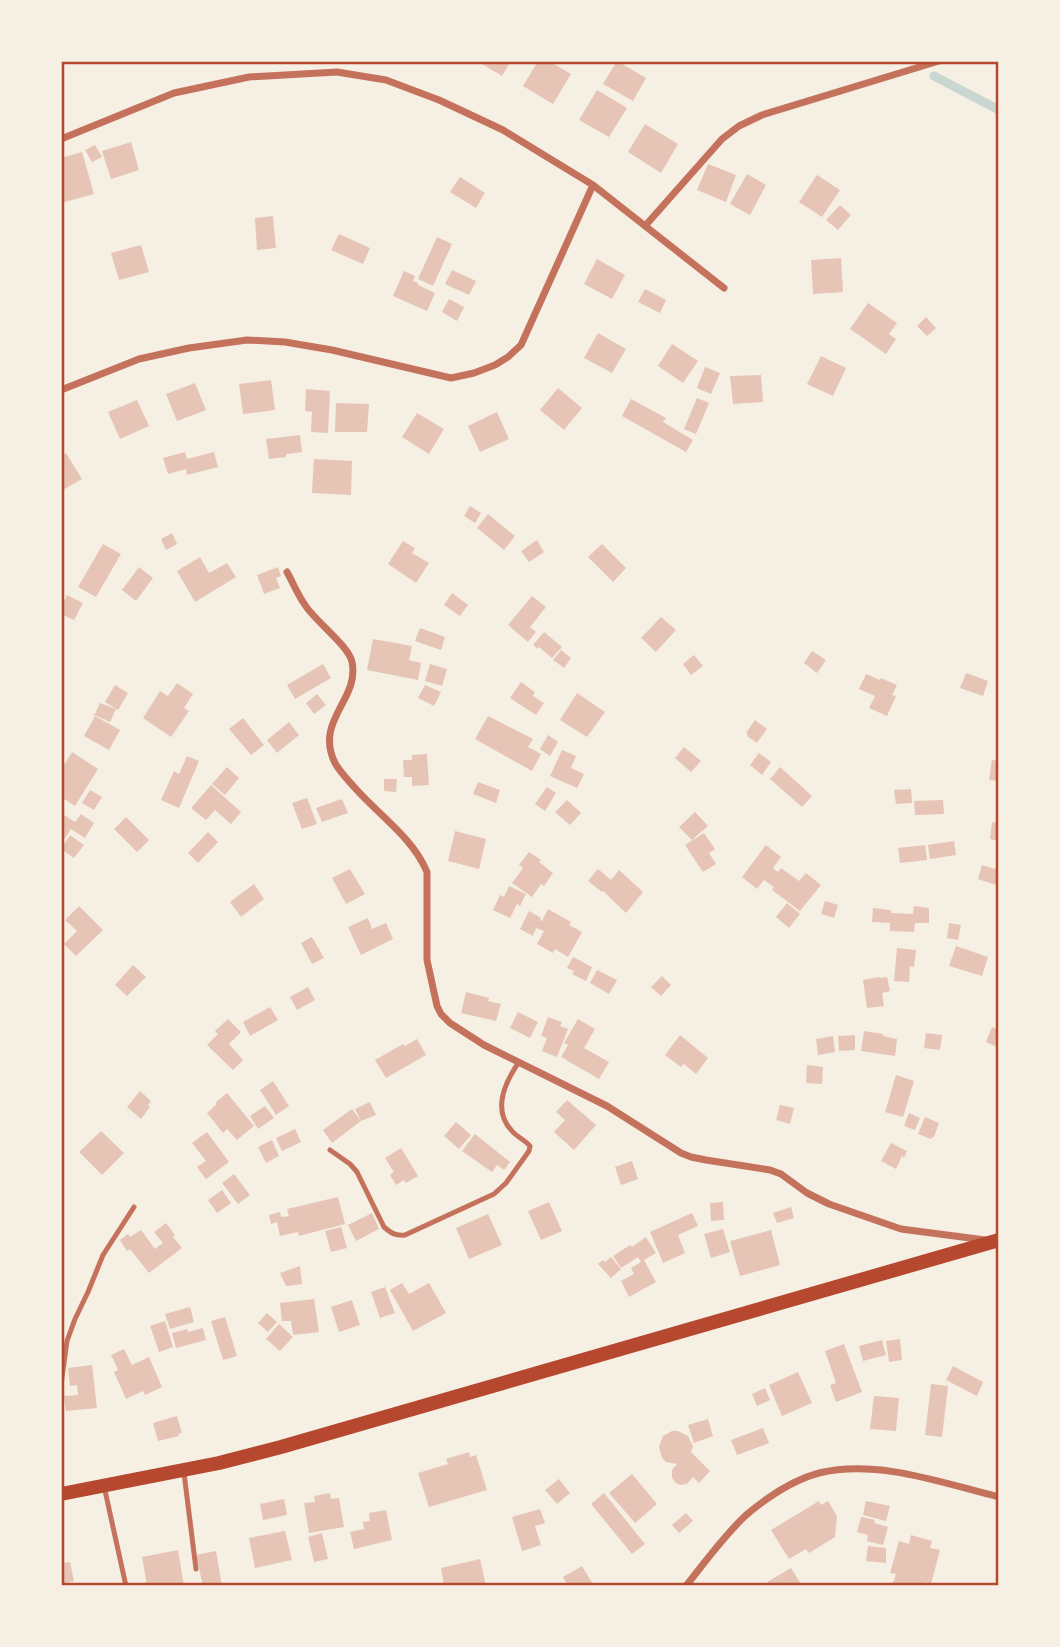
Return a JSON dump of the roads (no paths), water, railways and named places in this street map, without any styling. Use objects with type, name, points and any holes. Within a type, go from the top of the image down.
[{"type":"main road","points":[[61,1494],[219,1463],[281,1447],[997,1241]]},
{"type":"street","points":[[645,226],[722,139],[739,126],[762,115],[939,61]]},
{"type":"street","points":[[61,138],[174,93],[249,77],[337,72],[386,80],[439,100],[503,130],[593,185],[724,288]]},
{"type":"street","points":[[61,390],[139,359],[189,348],[247,340],[309,346],[451,378],[495,365],[521,345],[593,185]]},
{"type":"street","points":[[287,572],[315,619],[350,656],[351,682],[329,733],[328,744],[342,774],[417,851],[427,872],[427,960],[438,1006],[441,1014],[450,1023],[484,1045],[607,1106],[691,1157],[770,1170],[781,1174],[829,1205],[901,1229],[997,1241]]},
{"type":"street","points":[[686,1586],[725,1537],[746,1516],[785,1488],[819,1474],[845,1470],[880,1470],[999,1497]]},
{"type":"lane","points":[[330,1150],[354,1168],[384,1227],[397,1236],[405,1235],[479,1202],[506,1183],[529,1151],[530,1146],[513,1132],[505,1121],[502,1104],[503,1090],[519,1062]]},
{"type":"lane","points":[[61,1385],[67,1340],[75,1319],[103,1255],[134,1207]]},
{"type":"lane","points":[[183,1470],[196,1569]]},
{"type":"lane","points":[[104,1486],[126,1586]]},
{"type":"waterway","points":[[934,76],[999,110]]}]
